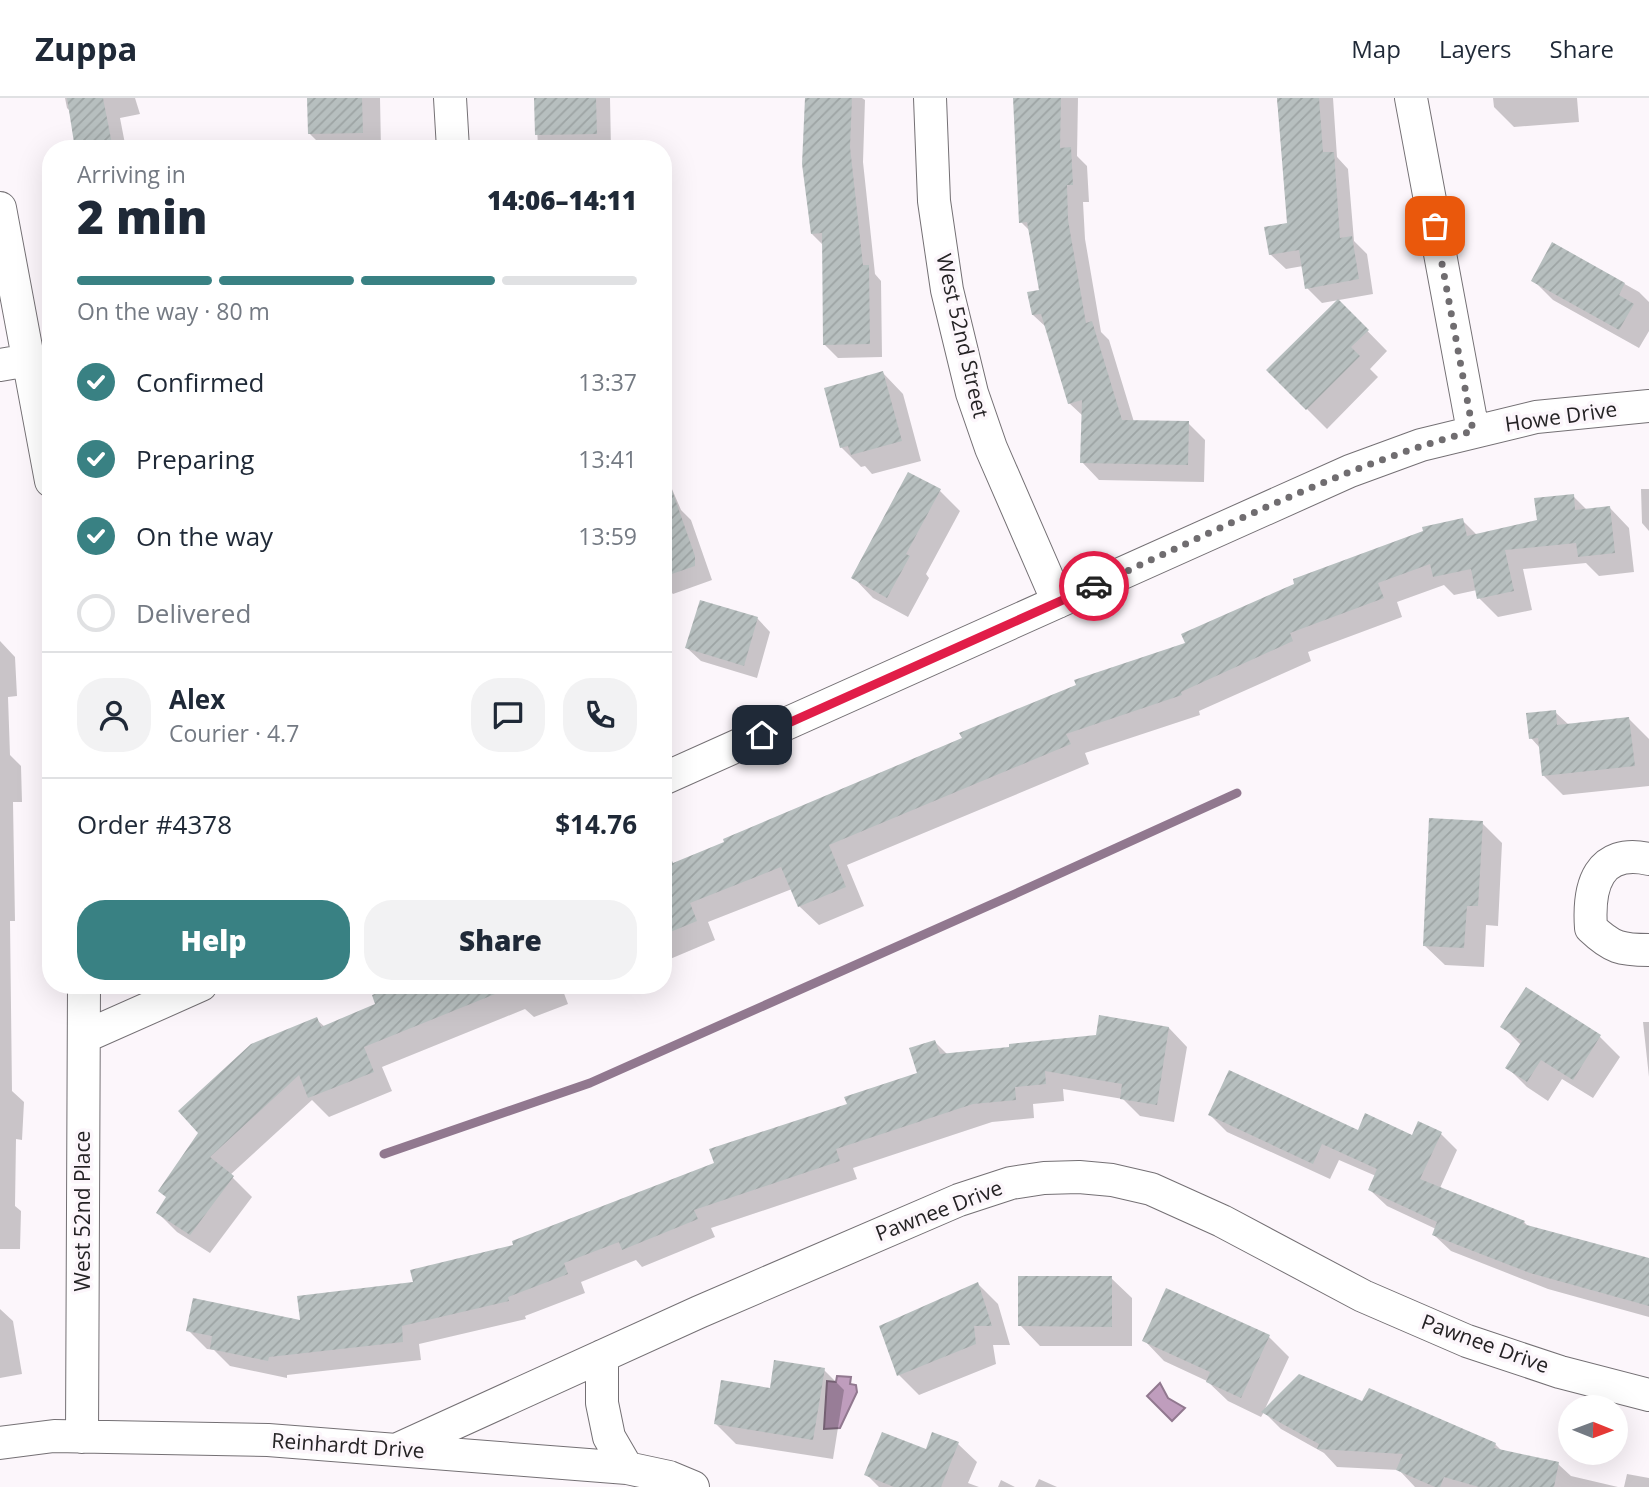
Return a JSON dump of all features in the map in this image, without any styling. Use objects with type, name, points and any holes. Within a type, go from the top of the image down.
[{"type":"street","points":[[450,98],[452,140]]},
{"type":"street","name":"West 52nd Street","points":[[930,98],[934,201],[947,290],[972,393],[992,448],[1058,602]]},
{"type":"street","points":[[1411,98],[1473,431]]},
{"type":"street","points":[[0,208],[14,362],[42,452]]},
{"type":"street","name":"Howe Drive","points":[[672,775],[1350,471],[1421,445],[1536,417],[1649,406]]},
{"type":"street","points":[[1649,859],[1632,855],[1610,862],[1594,882],[1590,906],[1591,928],[1605,942],[1623,950],[1649,950]]},
{"type":"street","name":"West 52nd Place","points":[[82,1437],[84,994]]},
{"type":"street","points":[[84,1037],[181,994]]},
{"type":"street","name":"Pawnee Drive","points":[[398,1449],[602,1356],[959,1200],[1011,1183],[1044,1178],[1112,1180],[1151,1189],[1222,1221],[1363,1296],[1467,1341],[1560,1372],[1649,1395]]},
{"type":"street","points":[[602,1356],[602,1403],[608,1437],[627,1468]]},
{"type":"street","name":"Reinhardt Drive","points":[[0,1443],[54,1436],[268,1440],[627,1468],[669,1477],[693,1487]]},
{"type":"shaded area","points":[[837,1376],[851,1377],[850,1384],[856,1385],[857,1392],[840,1428],[824,1429],[827,1381],[836,1382]]},
{"type":"shaded area","points":[[1160,1383],[1168,1398],[1185,1408],[1172,1421],[1147,1396]]},
{"type":"building","points":[[67,98],[103,98],[111,140],[74,140]]},
{"type":"building","points":[[307,98],[362,98],[363,133],[308,134]]},
{"type":"building","points":[[534,98],[596,98],[597,134],[535,135]]},
{"type":"building","points":[[805,98],[852,98],[850,147],[863,265],[869,265],[870,344],[823,345],[822,233],[811,234],[802,164]]},
{"type":"building","points":[[1013,98],[1061,98],[1060,148],[1071,147],[1073,185],[1067,185],[1068,220],[1086,323],[1092,321],[1122,420],[1189,421],[1188,465],[1080,463],[1082,400],[1068,404],[1041,314],[1032,315],[1027,292],[1039,290],[1027,222],[1019,223]]},
{"type":"building","points":[[1277,98],[1319,98],[1323,152],[1334,152],[1340,238],[1352,236],[1359,279],[1305,289],[1299,250],[1269,255],[1264,227],[1287,223]]},
{"type":"building","points":[[1552,242],[1625,283],[1619,295],[1634,304],[1619,330],[1531,281]]},
{"type":"building","points":[[1338,299],[1369,330],[1351,347],[1360,356],[1306,410],[1266,370]]},
{"type":"building","points":[[883,371],[902,441],[851,455],[848,446],[840,448],[824,388]]},
{"type":"building","points":[[908,472],[941,489],[906,554],[910,556],[887,598],[851,578]]},
{"type":"building","points":[[672,490],[695,556],[695,566],[672,574]]},
{"type":"building","points":[[1574,494],[1575,510],[1610,506],[1615,553],[1578,557],[1576,543],[1505,550],[1514,591],[1477,599],[1471,569],[1433,577],[1430,564],[1378,583],[1384,598],[1290,633],[1293,641],[1181,692],[1182,695],[1066,734],[1071,744],[829,845],[846,887],[798,907],[781,867],[690,903],[697,921],[672,931],[672,861],[673,863],[724,842],[723,839],[962,738],[959,733],[1076,685],[1074,680],[1185,643],[1181,634],[1294,584],[1293,579],[1423,531],[1422,527],[1463,518],[1467,536],[1537,520],[1534,498]]},
{"type":"building","points":[[700,600],[758,617],[744,666],[685,648]]},
{"type":"building","points":[[1556,710],[1557,725],[1629,717],[1635,766],[1542,776],[1538,738],[1529,739],[1526,713]]},
{"type":"building","points":[[1429,818],[1483,821],[1478,906],[1467,906],[1464,948],[1423,946]]},
{"type":"building","points":[[1526,987],[1601,1035],[1573,1080],[1541,1060],[1527,1082],[1505,1068],[1522,1041],[1500,1027]]},
{"type":"building","points":[[495,994],[364,1047],[374,1072],[308,1098],[299,1075],[210,1157],[234,1176],[190,1235],[156,1213],[166,1197],[158,1191],[198,1133],[178,1111],[251,1044],[317,1017],[321,1027],[375,1004],[372,995]]},
{"type":"building","points":[[1099,1015],[1169,1027],[1157,1105],[1120,1099],[1122,1084],[1045,1071],[1046,1084],[1015,1087],[1016,1100],[973,1104],[836,1149],[840,1161],[694,1210],[698,1219],[622,1250],[619,1242],[564,1263],[568,1274],[508,1297],[509,1301],[402,1326],[403,1342],[269,1357],[268,1361],[210,1349],[212,1336],[186,1331],[193,1298],[300,1320],[297,1296],[413,1282],[410,1270],[513,1245],[512,1241],[714,1163],[709,1149],[847,1104],[844,1097],[917,1073],[909,1048],[935,1040],[940,1054],[1096,1035]]},
{"type":"building","points":[[1229,1070],[1358,1130],[1365,1113],[1412,1135],[1418,1121],[1442,1132],[1420,1179],[1525,1221],[1523,1224],[1649,1258],[1649,1306],[1530,1273],[1432,1235],[1437,1222],[1368,1190],[1377,1169],[1322,1144],[1313,1164],[1208,1115]]},
{"type":"building","points":[[1018,1276],[1112,1276],[1112,1327],[1018,1326]]},
{"type":"building","points":[[978,1282],[992,1326],[974,1326],[976,1344],[897,1376],[879,1326]]},
{"type":"building","points":[[1166,1288],[1270,1335],[1241,1398],[1206,1382],[1210,1372],[1142,1341]]},
{"type":"building","points":[[774,1360],[825,1368],[813,1440],[714,1424],[721,1380],[770,1388]]},
{"type":"building","points":[[1299,1374],[1362,1401],[1369,1388],[1496,1443],[1494,1448],[1558,1462],[1554,1487],[1479,1487],[1444,1477],[1440,1487],[1435,1487],[1396,1470],[1403,1454],[1317,1449],[1319,1444],[1261,1412]]},
{"type":"building","points":[[882,1432],[926,1449],[932,1432],[959,1442],[941,1487],[894,1487],[864,1475]]},
{"type":"waterway","points":[[384,1154],[590,1083],[1237,793]]},
{"type":"way so far","points":[[1094,586],[1350,471],[1421,445],[1473,431],[1435,226]]},
{"type":"route","points":[[762,735],[1094,586]]}]
